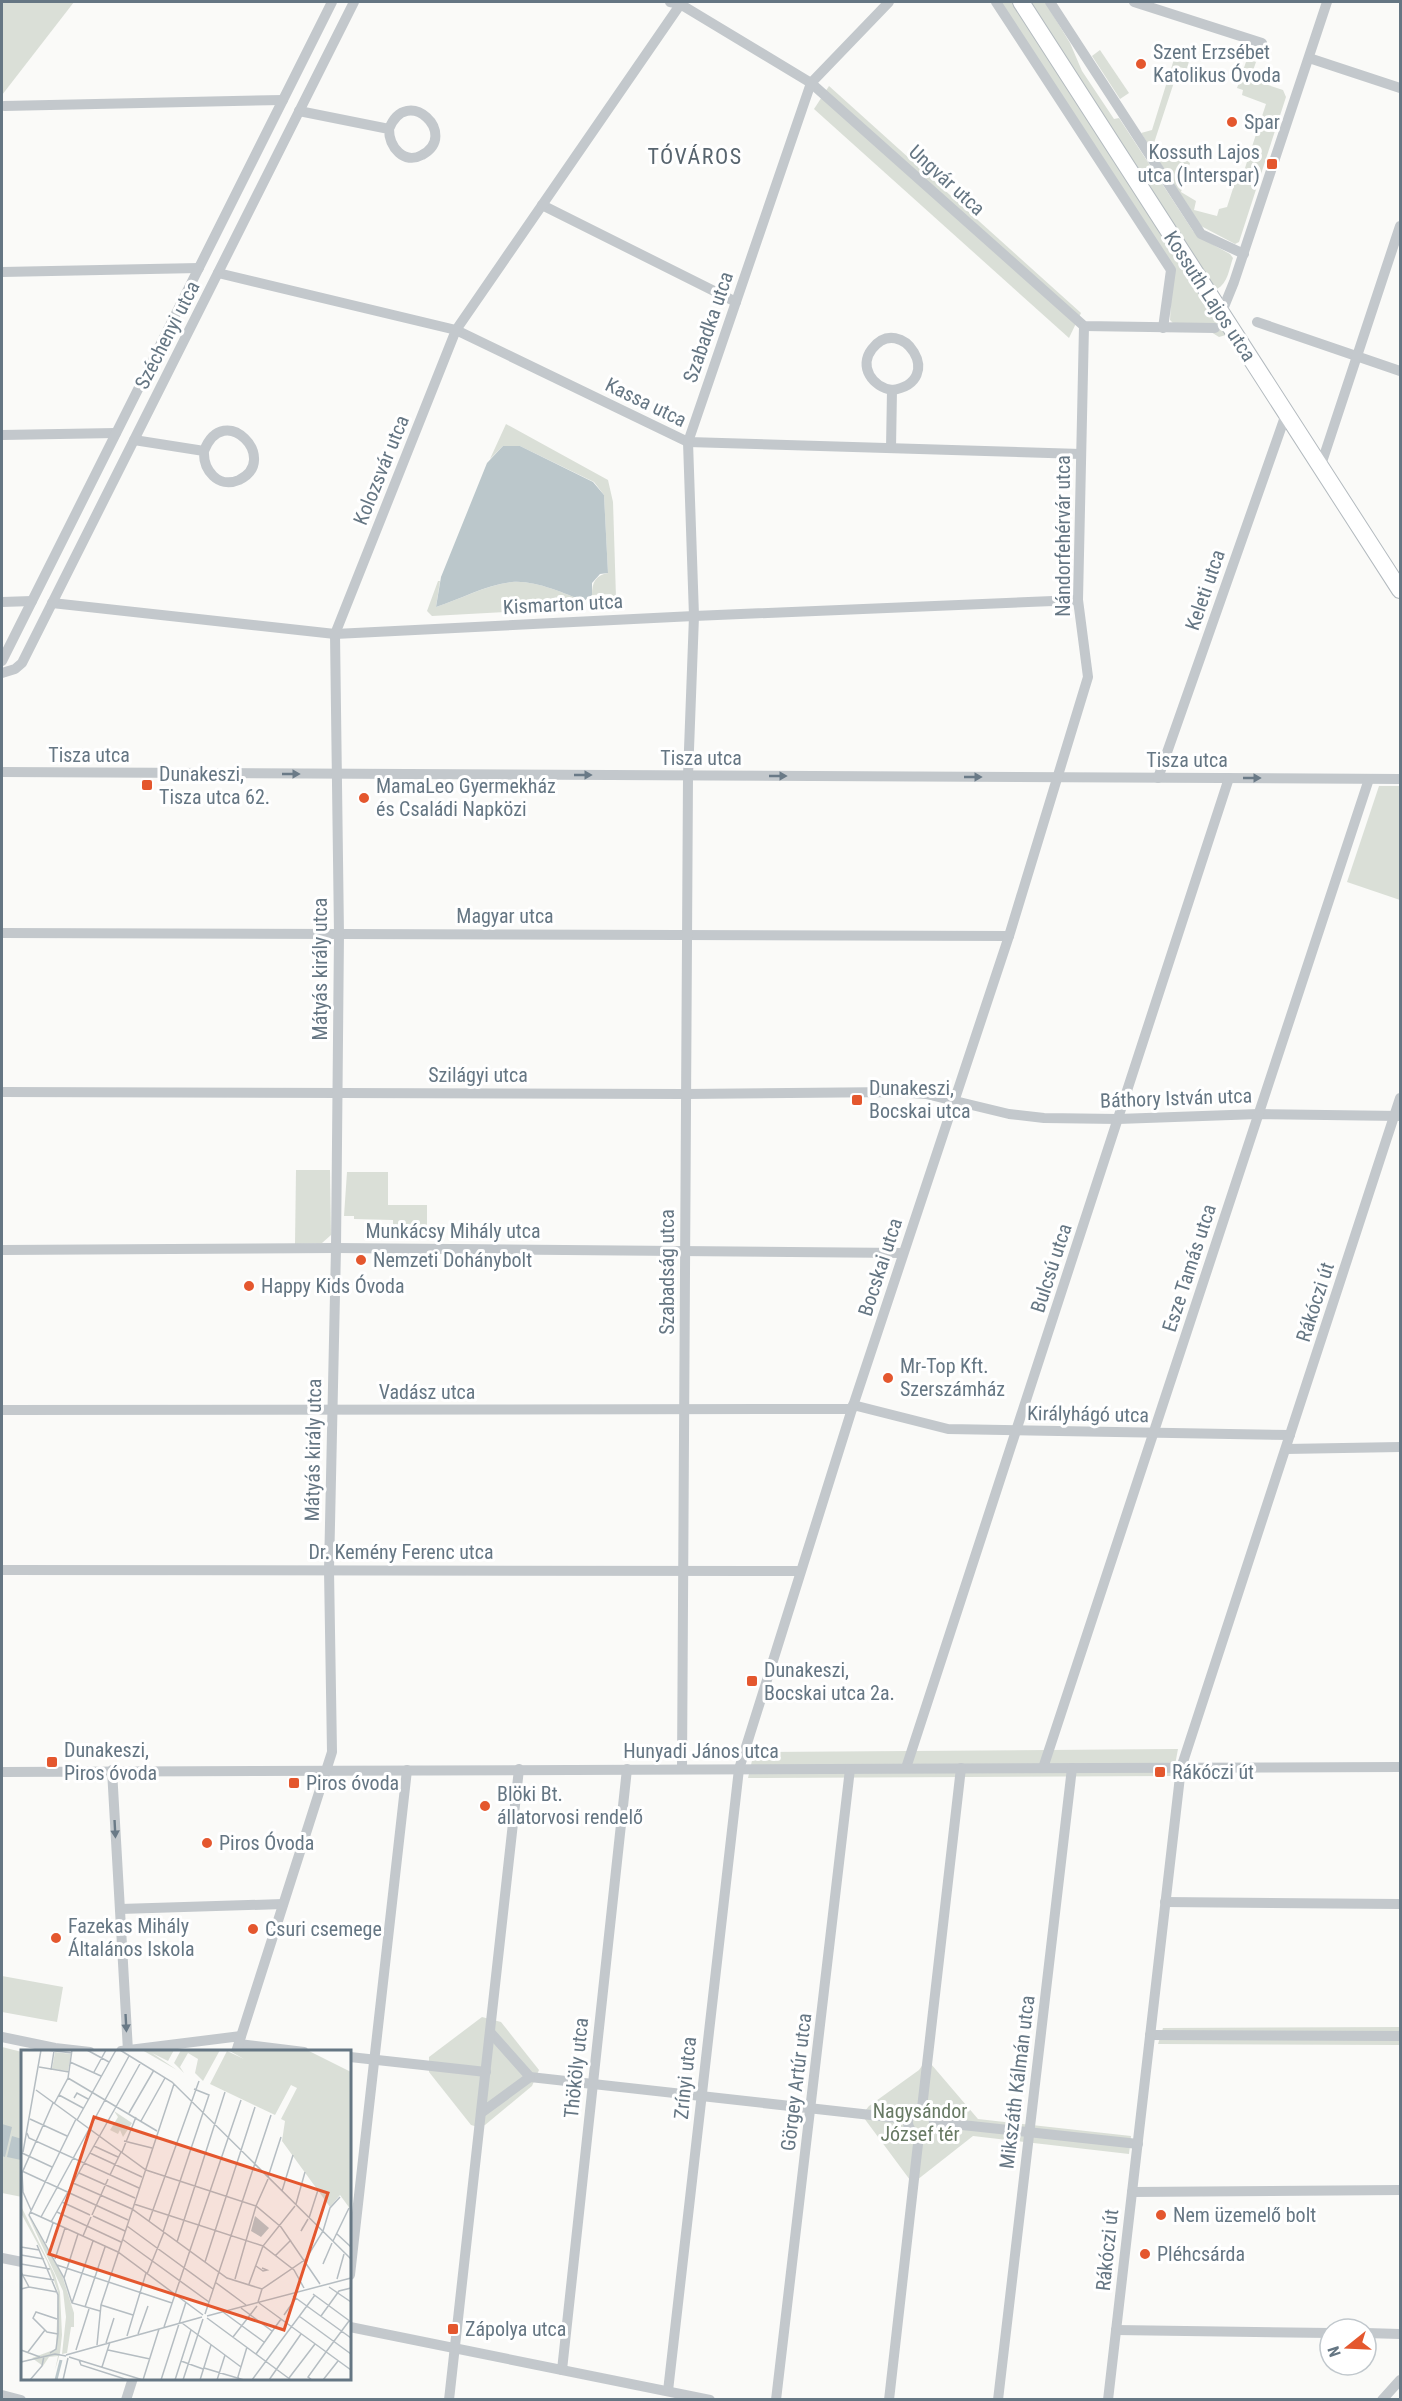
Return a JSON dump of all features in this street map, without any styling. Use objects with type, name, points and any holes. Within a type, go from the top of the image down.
[{"type":"street","name":"Széchenyi utca","points":[[2,662],[332,2]]},
{"type":"street","name":"Széchenyi utca","points":[[2,673],[15,669],[22,663],[354,2]]},
{"type":"street","name":"Ungvár utca","points":[[677,2],[811,83],[1084,326]]},
{"type":"street","name":"Kolozsvár utca","points":[[336,774],[335,634],[456,330],[677,2]]},
{"type":"street","name":"Szabadka utca","points":[[688,776],[694,616],[688,442],[811,83],[889,2]]},
{"type":"street","name":"Kossuth Lajos utca","points":[[996,2],[1171,270],[1164,328]]},
{"type":"street","name":"Kossuth Lajos utca","points":[[1021,2],[1218,321],[1286,414],[1401,590]]},
{"type":"street","points":[[1050,2],[1201,234],[1244,254]]},
{"type":"street","points":[[1058,13],[1062,2]]},
{"type":"street","points":[[1134,2],[1262,43]]},
{"type":"street","points":[[1084,326],[1164,328],[1218,321],[1244,254],[1327,2]]},
{"type":"street","points":[[1309,58],[1401,88]]},
{"type":"street","points":[[4,106],[283,100]]},
{"type":"street","points":[[299,111],[389,129]]},
{"type":"street","points":[[411,111],[419,112],[431,121],[435,135],[430,149],[417,157],[409,157],[396,151],[389,137],[389,129],[397,116],[411,111]]},
{"type":"street","points":[[542,205],[736,302]]},
{"type":"street","points":[[1320,468],[1401,226]]},
{"type":"street","points":[[2,272],[199,268]]},
{"type":"street","name":"Kassa utca","points":[[218,273],[456,330],[688,442],[1081,454]]},
{"type":"street","points":[[1257,322],[1401,371]]},
{"type":"street","name":"Nándorfehérvár utca","points":[[1059,777],[1089,677],[1078,600],[1084,326]]},
{"type":"street","points":[[891,339],[907,343],[913,349],[918,364],[913,380],[908,386],[892,390],[883,389],[870,378],[867,361],[875,345],[891,339]]},
{"type":"street","points":[[891,448],[892,390]]},
{"type":"street","name":"Keleti utca","points":[[1158,778],[1286,414]]},
{"type":"street","points":[[229,431],[245,437],[254,452],[253,461],[246,475],[239,480],[223,482],[210,474],[205,467],[204,451],[213,436],[229,431]]},
{"type":"street","points":[[2,435],[116,433]]},
{"type":"street","points":[[134,440],[204,451]]},
{"type":"street","name":"Kismarton utca","points":[[52,603],[335,634],[1078,600]]},
{"type":"street","points":[[2,602],[32,602]]},
{"type":"street","name":"Tisza utca","points":[[2,772],[1401,779]]},
{"type":"street","name":"Mátyás király utca","points":[[239,2044],[332,1752],[329,1570],[336,1248],[339,934],[336,774]]},
{"type":"street","name":"Szabadság utca","points":[[682,1769],[688,776]]},
{"type":"street","name":"Bocskai utca","points":[[739,1769],[852,1407],[1009,936],[1059,777]]},
{"type":"street","name":"Bulcsú utca","points":[[906,1768],[1229,778]]},
{"type":"street","name":"Esze Tamás utca","points":[[1043,1768],[1369,779]]},
{"type":"street","name":"Magyar utca","points":[[2,933],[1009,936]]},
{"type":"street","name":"Szilágyi utca","points":[[2,1092],[686,1094],[896,1092],[954,1099]]},
{"type":"street","name":"Rákóczi út","points":[[1108,2400],[1181,1768],[1398,1116],[1401,1098]]},
{"type":"street","name":"Báthory István utca","points":[[954,1099],[1027,1117],[1118,1119],[1259,1114],[1398,1116]]},
{"type":"street","name":"Munkácsy Mihály utca","points":[[2,1250],[336,1248],[903,1253]]},
{"type":"street","name":"Királyhágó utca","points":[[852,1407],[948,1429],[1016,1432],[1290,1435]]},
{"type":"street","name":"Vadász utca","points":[[2,1410],[852,1407]]},
{"type":"street","points":[[1286,1449],[1401,1447]]},
{"type":"street","name":"Dr. Kemény Ferenc utca","points":[[2,1570],[800,1571]]},
{"type":"street","name":"Hunyadi János utca","points":[[2,1772],[1401,1767]]},
{"type":"street","points":[[922,2108],[961,1768]]},
{"type":"street","name":"Mikszáth Kálmán utca","points":[[998,2400],[1072,1768]]},
{"type":"street","points":[[449,2400],[519,1769]]},
{"type":"street","name":"Thököly utca","points":[[562,2370],[627,1769]]},
{"type":"street","name":"Zrínyi utca","points":[[668,2391],[739,1769]]},
{"type":"street","name":"Görgey Artúr utca","points":[[776,2400],[850,1769]]},
{"type":"street","points":[[112,1770],[120,1909],[124,2050]]},
{"type":"street","points":[[351,2266],[407,1770]]},
{"type":"street","points":[[1166,1902],[1401,1904]]},
{"type":"street","points":[[120,1909],[283,1904]]},
{"type":"street","points":[[490,2032],[530,2077],[907,2119]]},
{"type":"street","points":[[1150,2035],[1401,2036]]},
{"type":"street","points":[[2,2037],[56,2048],[80,2050]]},
{"type":"street","points":[[140,2050],[239,2044],[290,2050]]},
{"type":"street","points":[[351,2056],[486,2072]]},
{"type":"street","points":[[481,2113],[530,2077]]},
{"type":"street","points":[[922,2108],[930,2112],[934,2122],[930,2131],[919,2135],[909,2128],[907,2119],[911,2112],[922,2108]]},
{"type":"street","points":[[934,2122],[1138,2144]]},
{"type":"street","points":[[889,2400],[919,2135]]},
{"type":"street","points":[[1132,2192],[1401,2190]]},
{"type":"street","points":[[2,2258],[21,2262]]},
{"type":"street","points":[[351,2327],[710,2400]]},
{"type":"street","points":[[1116,2330],[1318,2333]]},
{"type":"street","points":[[1378,2333],[1401,2334]]},
{"type":"street","points":[[126,2400],[133,2380]]},
{"type":"street","points":[[1382,2400],[1401,2380]]},
{"type":"street","points":[[2,2395],[21,2400]]},
{"type":"green space","points":[[2,2],[74,2],[2,95]]},
{"type":"green space","points":[[1000,2],[1015,2],[1226,335],[1219,337],[1211,332],[1175,325],[1170,320],[1173,266]]},
{"type":"green space","points":[[1030,2],[1045,2],[1070,43],[1082,71],[1114,119],[1119,118],[1193,231],[1233,258],[1226,279],[1217,289],[1211,287]]},
{"type":"green space","points":[[1100,50],[1129,93],[1120,99],[1092,56]]},
{"type":"green space","points":[[1175,56],[1189,61],[1187,69],[1179,67],[1154,143],[1174,151],[1190,163],[1181,192],[1196,201],[1194,210],[1217,216],[1219,209],[1227,207],[1239,170],[1244,171],[1266,104],[1242,95],[1243,90],[1237,88],[1247,59],[1256,62],[1250,79],[1283,90],[1286,97],[1239,242],[1235,244],[1201,226],[1141,133],[1152,130]]},
{"type":"green space","points":[[829,86],[1081,313],[1069,338],[814,109]]},
{"type":"green space","points":[[506,424],[608,480],[613,502],[616,598],[611,594],[592,595],[596,580],[600,575],[608,573],[604,495],[594,482],[520,446],[503,446],[490,459]]},
{"type":"green space","points":[[438,581],[440,581],[436,607],[483,589],[512,582],[539,585],[584,601],[581,608],[432,616],[427,611]]},
{"type":"green space","points":[[1379,786],[1400,786],[1400,900],[1347,882]]},
{"type":"green space","points":[[296,1170],[330,1170],[331,1235],[322,1243],[295,1244]]},
{"type":"green space","points":[[347,1172],[388,1172],[388,1205],[427,1205],[427,1239],[393,1239],[393,1220],[354,1219],[354,1216],[344,1216]]},
{"type":"green space","points":[[1178,1749],[1173,1776],[748,1778],[754,1752]]},
{"type":"green space","points":[[2,1976],[63,1987],[57,2022],[2,2012]]},
{"type":"green space","points":[[482,2017],[501,2022],[539,2070],[532,2086],[485,2125],[478,2127],[471,2125],[429,2072],[429,2057]]},
{"type":"green space","points":[[1400,2027],[1400,2045],[1158,2044],[1163,2028]]},
{"type":"green space","points":[[2,2047],[21,2052],[21,2197],[2,2193]]},
{"type":"green space","name":"Nagysándor József tér","points":[[924,2063],[931,2064],[978,2119],[1131,2136],[1129,2154],[973,2136],[917,2180],[910,2180],[864,2118],[869,2106],[919,2070]]},
{"type":"shaded area","points":[[503,446],[520,446],[593,482],[604,495],[608,573],[600,574],[592,583],[592,595],[584,601],[539,585],[512,582],[483,589],[436,607],[441,577],[487,463]]},
{"type":"shaded area","points":[[2,2124],[12,2127],[5,2157],[2,2156]]},
{"type":"shaded area","points":[[12,2136],[21,2139],[21,2160],[7,2157]]},
{"type":"place","name":"Szent Erzsébet Katolikus Óvoda","points":[[1141,64]]},
{"type":"place","name":"Spar","points":[[1232,122]]},
{"type":"place","name":"Kossuth Lajos utca (Interspar)","points":[[1272,164]]},
{"type":"place","name":"Dunakeszi, Tisza utca 62.","points":[[147,785]]},
{"type":"place","name":"MamaLeo Gyermekház és Családi Napközi","points":[[364,798]]},
{"type":"place","name":"Dunakeszi, Bocskai utca","points":[[857,1100]]},
{"type":"place","name":"Nemzeti Dohánybolt","points":[[361,1260]]},
{"type":"place","name":"Happy Kids Óvoda","points":[[249,1286]]},
{"type":"place","name":"Mr-Top Kft. Szerszámház","points":[[888,1378]]},
{"type":"place","name":"Dunakeszi, Bocskai utca 2a.","points":[[752,1681]]},
{"type":"place","name":"Dunakeszi, Piros óvoda","points":[[52,1762]]},
{"type":"place","name":"Rákóczi út","points":[[1160,1772]]},
{"type":"place","name":"Piros óvoda","points":[[294,1783]]},
{"type":"place","name":"Blöki Bt. állatorvosi rendelő","points":[[485,1806]]},
{"type":"place","name":"Piros Óvoda","points":[[207,1843]]},
{"type":"place","name":"Csuri csemege","points":[[253,1929]]},
{"type":"place","name":"Fazekas Mihály Általános Iskola","points":[[56,1938]]},
{"type":"place","name":"Nem üzemelő bolt","points":[[1161,2215]]},
{"type":"place","name":"Pléhcsárda","points":[[1145,2254]]},
{"type":"place","name":"Zápolya utca","points":[[453,2329]]},
{"type":"district","name":"TÓVÁROS","points":[[695,156]]}]
